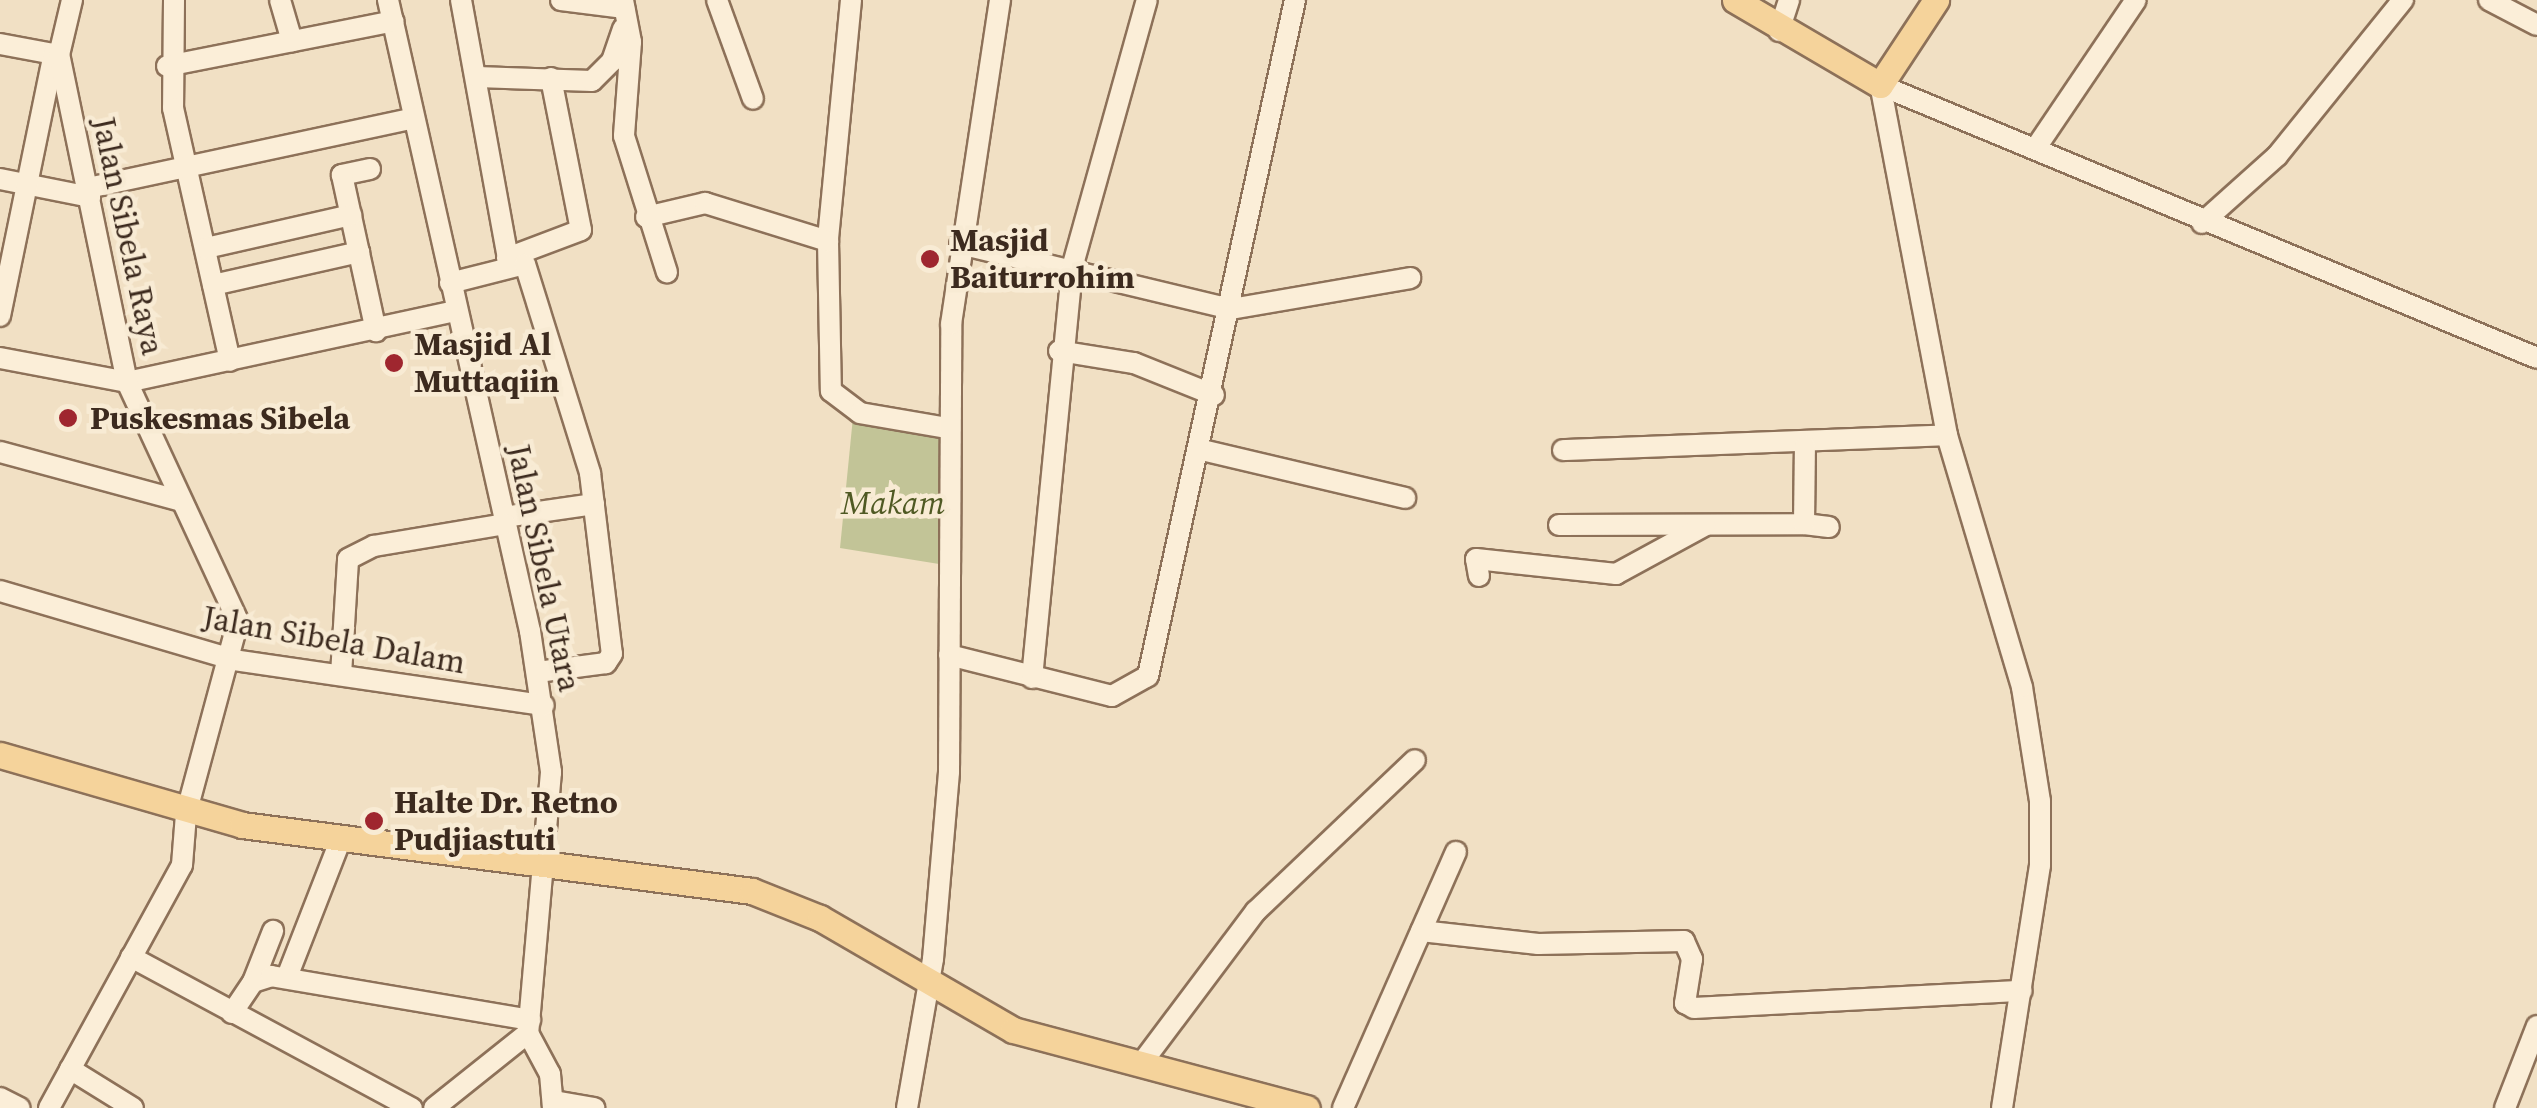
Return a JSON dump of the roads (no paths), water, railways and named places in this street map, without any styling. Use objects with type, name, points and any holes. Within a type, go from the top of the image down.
[{"type":"main road","points":[[1735,0],[1779,31],[1880,85],[1936,0]]},
{"type":"main road","points":[[0,755],[186,814],[547,858],[752,892],[842,932],[1012,1030],[1296,1106]]},
{"type":"street","name":"Jalan Sibela Raya","points":[[49,1108],[182,865],[186,814],[234,660],[233,602],[180,501],[127,382],[89,192],[56,54],[72,0]]},
{"type":"street","points":[[174,0],[167,66],[230,361]]},
{"type":"street","points":[[280,0],[292,40]]},
{"type":"street","name":"Jalan Sibela Utara","points":[[388,0],[544,705],[547,858],[529,1027]]},
{"type":"street","points":[[462,0],[508,258]]},
{"type":"street","points":[[562,0],[624,8]]},
{"type":"street","points":[[717,0],[753,98]]},
{"type":"street","points":[[851,0],[828,240],[831,391],[860,413],[947,428]]},
{"type":"street","points":[[907,1108],[926,982],[949,772],[947,428],[960,244],[1000,0]]},
{"type":"street","points":[[1032,678],[1060,351],[1072,268],[1147,0]]},
{"type":"street","points":[[949,655],[1112,696],[1148,676],[1198,449],[1214,395],[1296,0]]},
{"type":"street","points":[[1779,31],[1789,0]]},
{"type":"street","points":[[2038,146],[2136,0]]},
{"type":"street","points":[[2202,223],[2277,156],[2403,0]]},
{"type":"street","points":[[2489,0],[2537,25]]},
{"type":"street","points":[[477,78],[605,73],[624,8]]},
{"type":"street","points":[[624,8],[620,108],[646,217],[666,272]]},
{"type":"street","points":[[167,66],[394,21]]},
{"type":"street","points":[[0,44],[56,54],[25,184],[0,316]]},
{"type":"street","points":[[449,280],[582,230],[551,78]]},
{"type":"street","points":[[1880,85],[2038,146],[2202,223],[2537,358]]},
{"type":"street","points":[[1880,85],[1947,434],[1982,530],[2036,770],[2040,865],[2002,1108]]},
{"type":"street","points":[[0,179],[89,192],[188,164],[414,118]]},
{"type":"street","points":[[370,169],[342,175],[376,331]]},
{"type":"street","points":[[646,217],[691,204],[828,240]]},
{"type":"street","points":[[206,248],[351,214]]},
{"type":"street","points":[[960,244],[1231,309],[1410,278]]},
{"type":"street","points":[[214,285],[358,252]]},
{"type":"street","points":[[449,280],[520,262],[528,268],[594,504],[610,659],[538,672]]},
{"type":"street","points":[[0,358],[127,382],[456,311]]},
{"type":"street","points":[[1060,351],[1134,363],[1214,395]]},
{"type":"street","points":[[1563,450],[1805,446],[1947,434]]},
{"type":"street","points":[[1804,524],[1805,446]]},
{"type":"street","points":[[1198,449],[1405,498]]},
{"type":"street","points":[[0,452],[180,501]]},
{"type":"street","points":[[341,676],[348,559],[374,546],[594,504]]},
{"type":"street","points":[[1479,576],[1476,559],[1616,574],[1708,524]]},
{"type":"street","points":[[1559,525],[1829,527]]},
{"type":"street","name":"Jalan Sibela Dalam","points":[[0,591],[234,660],[544,705]]},
{"type":"street","points":[[1141,1064],[1256,911],[1415,760]]},
{"type":"street","points":[[287,978],[342,836]]},
{"type":"street","points":[[1344,1108],[1456,852]]},
{"type":"street","points":[[232,1013],[253,982],[274,931]]},
{"type":"street","points":[[1421,931],[1538,944],[1684,942],[1692,958],[1685,1003],[1694,1008],[2022,991]]},
{"type":"street","points":[[132,956],[412,1108]]},
{"type":"street","points":[[253,982],[287,978],[529,1027]]},
{"type":"street","points":[[2505,1108],[2537,1026]]},
{"type":"street","points":[[529,1027],[554,1104],[594,1108]]},
{"type":"street","points":[[434,1108],[529,1027]]},
{"type":"street","points":[[70,1070],[133,1108]]},
{"type":"street","points":[[0,1098],[20,1108]]},
{"type":"place","name":"Masjid Baiturrohim","points":[[930,259]]},
{"type":"place","name":"Masjid Al Muttaqiin","points":[[394,363]]},
{"type":"place","name":"Puskesmas Sibela","points":[[68,418]]},
{"type":"place","name":"Halte Dr. Retno Pudjiastuti","points":[[374,821]]},
{"type":"park label","name":"Makam","points":[[893,503]]}]
